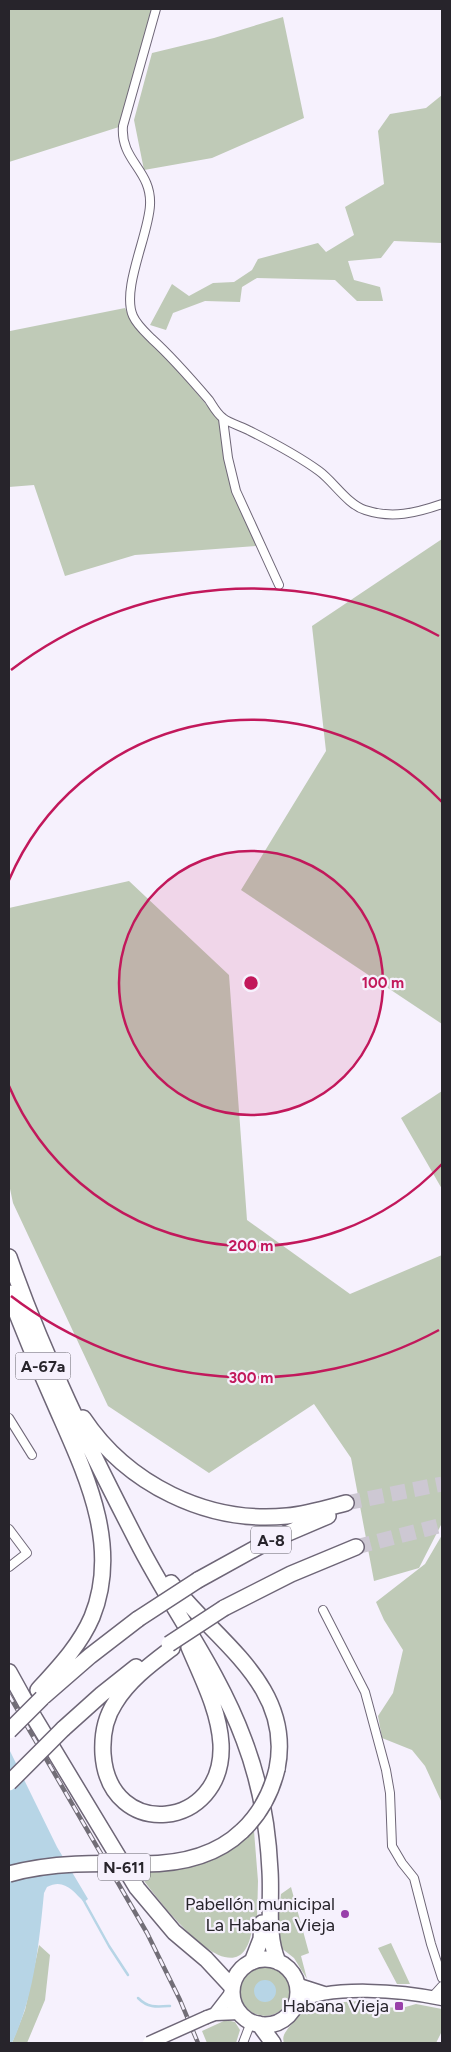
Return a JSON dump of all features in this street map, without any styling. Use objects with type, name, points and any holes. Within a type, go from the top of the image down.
[{"type":"highway","name":"A-8","points":[[9,1245],[52,1357],[75,1403],[103,1443],[140,1477],[190,1503],[250,1516],[285,1516],[347,1506],[273,1539],[198,1580],[138,1619],[40,1694],[9,1730]]},
{"type":"highway","name":"A-67a","points":[[9,1257],[52,1368],[126,1518]]},
{"type":"highway","name":"A-67a","points":[[9,1278],[36,1349],[82,1451],[142,1566],[187,1643]]},
{"type":"highway","points":[[9,1293],[90,1487],[99,1523],[102,1546],[102,1578],[92,1616],[74,1648],[40,1694],[9,1723]]},
{"type":"highway","points":[[9,1874],[68,1864],[143,1864],[172,1862],[200,1856],[228,1843],[242,1832],[264,1804],[272,1786],[277,1770],[279,1748],[274,1714],[258,1678],[187,1604],[126,1518]]},
{"type":"highway","points":[[126,1518],[136,1541],[218,1681],[244,1740],[261,1797],[266,1826],[271,1888],[270,1940],[278,1962],[290,1971],[296,1984],[295,2003]]},
{"type":"highway","name":"A-8","points":[[9,1783],[64,1729],[119,1680],[224,1608],[290,1574],[356,1547]]},
{"type":"highway","points":[[170,1646],[122,1693],[108,1716],[104,1734],[103,1759],[110,1781],[116,1792],[130,1806],[145,1813],[156,1815],[177,1813],[195,1804],[208,1790],[219,1762],[221,1745],[218,1721],[187,1643]]},
{"type":"highway","points":[[187,1643],[220,1699],[230,1720],[254,1804],[261,1847],[263,1897],[261,1939],[249,1964],[238,1974],[232,1989]]},
{"type":"highway","name":"N-611","points":[[9,1672],[34,1719],[114,1853],[142,1894],[174,1932],[206,1959],[232,1989],[235,2005],[274,2043],[280,2021],[291,2012],[295,2003]]},
{"type":"highway","name":"N-611","points":[[206,1959],[223,1966],[249,1964],[265,1959],[278,1962]]},
{"type":"highway","points":[[250,2020],[272,2024],[280,2021]]},
{"type":"main road","points":[[296,1984],[324,1993]]},
{"type":"main road","points":[[149,2043],[211,2016],[232,1989]]},
{"type":"main road","points":[[295,2003],[324,1993],[366,1992],[437,1998]]},
{"type":"main road","points":[[211,2016],[250,2020]]},
{"type":"street","points":[[156,9],[123,126],[122,139],[127,153],[144,176],[150,189],[149,214],[134,268],[130,307],[137,324],[181,368],[223,418],[295,454],[322,473],[362,510],[385,515],[415,514],[442,504]]},
{"type":"street","points":[[223,418],[228,458],[236,491],[279,585]]},
{"type":"street","points":[[9,1418],[32,1455]]},
{"type":"street","points":[[9,1530],[27,1553],[9,1567]]},
{"type":"street","points":[[323,1610],[365,1692],[386,1770],[390,1793],[392,1846],[402,1864],[414,1878],[442,1978]]},
{"type":"street","points":[[437,1998],[442,1986]]},
{"type":"street","points":[[243,2043],[250,2020]]},
{"type":"green space","points":[[9,9],[154,9],[119,127],[9,162]]},
{"type":"green space","points":[[283,17],[304,118],[212,158],[144,170],[134,120],[152,53],[214,38]]},
{"type":"green space","points":[[442,95],[442,243],[394,241],[381,258],[348,261],[354,280],[380,287],[383,301],[357,301],[335,280],[257,278],[242,287],[240,302],[205,301],[173,313],[166,330],[150,325],[172,284],[189,296],[213,283],[234,282],[252,270],[258,259],[318,243],[326,252],[354,235],[345,207],[384,184],[378,131],[390,114],[426,108]]},
{"type":"green space","points":[[125,308],[141,333],[161,350],[219,420],[228,469],[256,540],[256,546],[135,555],[65,576],[34,485],[9,487],[9,334],[10,331]]},
{"type":"green space","points":[[442,539],[442,1024],[241,890],[326,751],[312,626]]},
{"type":"green space","points":[[129,881],[229,975],[247,1220],[350,1294],[442,1255],[442,1523],[419,1568],[374,1581],[351,1458],[314,1404],[209,1473],[108,1406],[13,1203],[9,1184],[9,908]]},
{"type":"green space","points":[[442,1091],[442,1189],[401,1118]]},
{"type":"green space","points":[[442,1535],[442,1803],[425,1766],[412,1750],[382,1738],[378,1716],[393,1693],[403,1650],[384,1620],[376,1602],[425,1564]]},
{"type":"green space","points":[[254,1831],[258,1881],[257,1921],[253,1921],[246,1948],[234,1957],[218,1954],[199,1942],[180,1924],[137,1871],[172,1870],[200,1864],[214,1859]]},
{"type":"green space","points":[[291,1887],[309,1953],[301,1956],[307,1979],[294,1958],[280,1947],[277,1930],[281,1894]]},
{"type":"green space","points":[[391,1943],[410,1984],[397,1984],[378,1948]]},
{"type":"green space","points":[[39,1945],[50,1955],[45,2000],[27,2043],[12,2043],[25,2010]]},
{"type":"green space","points":[[265,1966],[279,1970],[286,1977],[290,1991],[286,2005],[279,2012],[265,2016],[251,2012],[244,2005],[240,1991],[244,1977],[251,1970]]},
{"type":"green space","points":[[371,2002],[382,2007],[402,2008],[416,2004],[442,2009],[442,2031],[436,2043],[284,2043],[285,2033],[309,2004]]},
{"type":"green space","points":[[226,2020],[235,2022],[240,2030],[236,2043],[207,2043],[202,2031]]},
{"type":"water","points":[[9,1749],[57,1847],[88,1899],[84,1902],[72,1890],[63,1885],[58,1884],[47,1887],[44,1893],[34,1970],[26,2007],[12,2043],[9,2043]]},
{"type":"water","points":[[265,1980],[273,1983],[276,1991],[273,1999],[265,2002],[257,1999],[254,1991],[257,1983]]},
{"type":"waterway","points":[[83,1899],[109,1946],[128,1975]]},
{"type":"waterway","points":[[138,1998],[145,2004],[152,2006],[170,2006]]},
{"type":"tunnel","points":[[346,1503],[442,1484]]},
{"type":"tunnel","points":[[356,1547],[442,1525]]},
{"type":"railway","points":[[9,1695],[147,1933],[180,2000],[198,2043]]},
{"type":"place","name":"Pabellón municipal La Habana Vieja","points":[[345,1914]]},
{"type":"place","name":"Habana Vieja","points":[[399,2006]]}]
